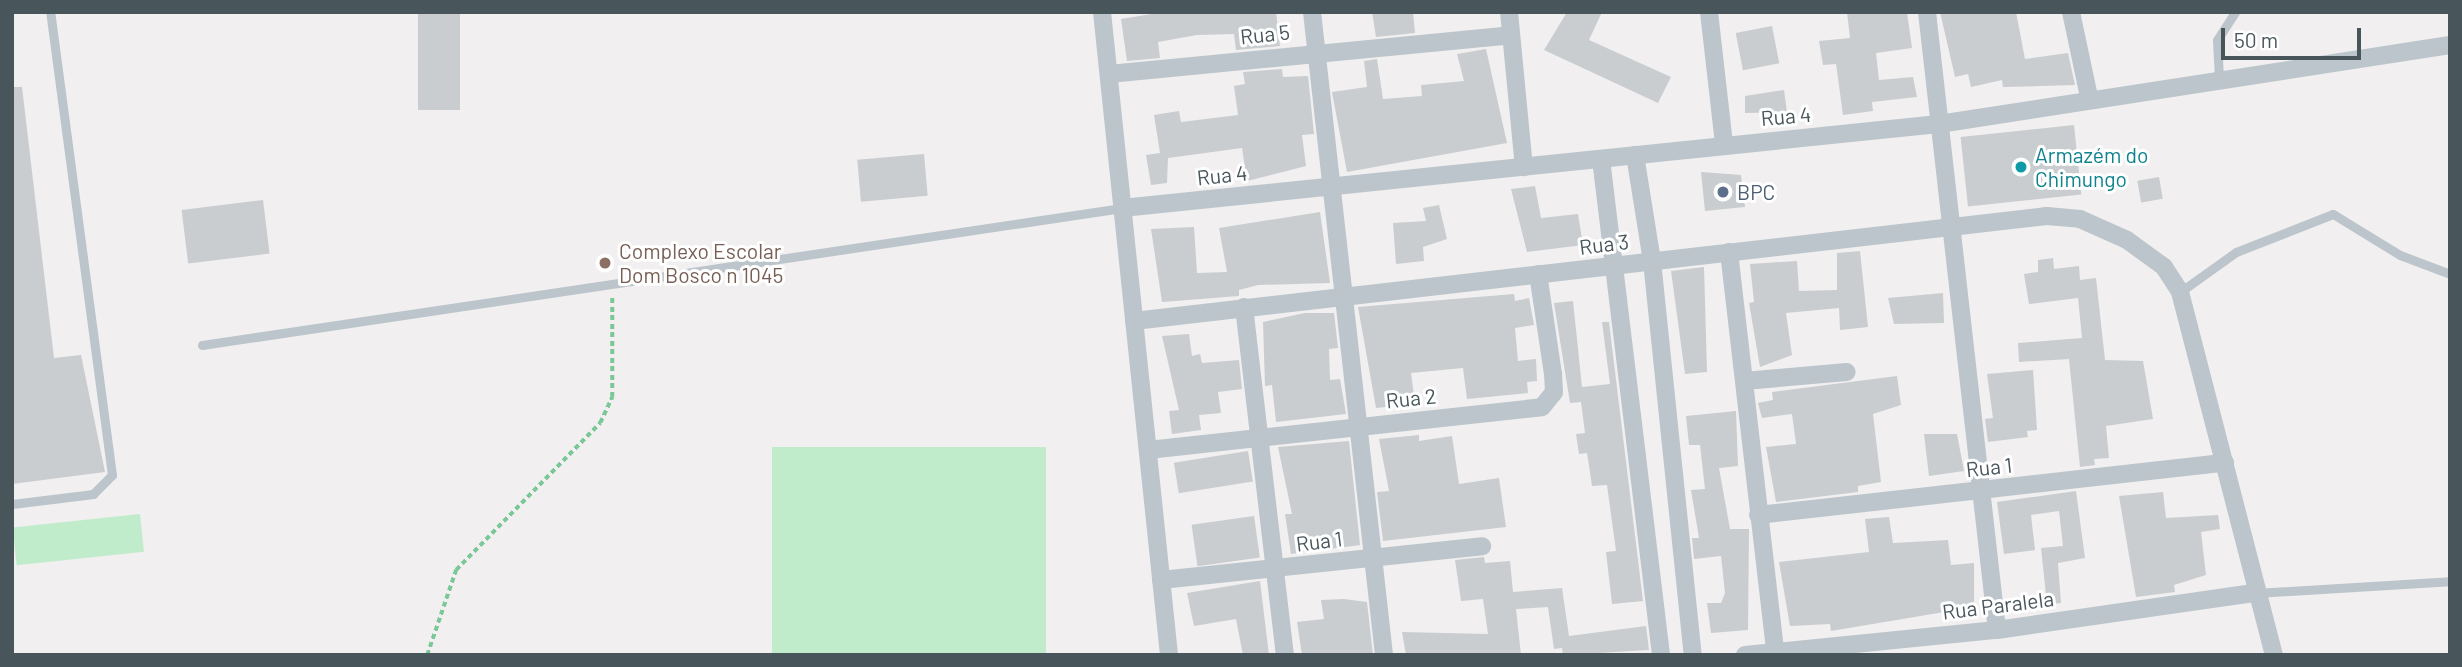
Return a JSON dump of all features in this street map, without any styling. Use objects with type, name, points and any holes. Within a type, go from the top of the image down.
[{"type":"street","points":[[1102,12],[1169,655]]},
{"type":"street","points":[[1312,12],[1384,655]]},
{"type":"street","points":[[1509,12],[1524,167]]},
{"type":"street","points":[[1709,12],[1724,145]]},
{"type":"street","points":[[1927,12],[1949,228],[1997,630]]},
{"type":"street","points":[[2071,12],[2089,97]]},
{"type":"street","name":"Rua 5","points":[[1109,74],[1316,52],[1511,36]]},
{"type":"street","name":"Rua 4","points":[[1122,208],[1939,124],[2089,97],[2450,45]]},
{"type":"street","points":[[1635,155],[1652,261],[1693,655]]},
{"type":"street","points":[[1601,159],[1661,655]]},
{"type":"street","name":"Rua 3","points":[[1134,321],[1344,294],[1949,228],[2080,219],[2127,240],[2164,267],[2180,292]]},
{"type":"street","points":[[1729,252],[1775,651]]},
{"type":"street","name":"Rua 2","points":[[1148,450],[1542,407],[1554,392],[1538,274]]},
{"type":"street","points":[[2180,292],[2225,463],[2255,593],[2274,655]]},
{"type":"street","points":[[1244,307],[1285,655]]},
{"type":"street","points":[[1744,381],[1847,372]]},
{"type":"street","name":"Rua 1","points":[[1758,515],[2225,463]]},
{"type":"street","name":"Rua 1","points":[[1161,580],[1482,546]]},
{"type":"street","name":"Rua Paralela","points":[[1745,655],[1997,630],[2255,593]]},
{"type":"lane","points":[[12,504],[93,494],[112,475],[50,12]]},
{"type":"lane","points":[[2219,78],[2217,40],[2235,12]]},
{"type":"lane","points":[[202,345],[1122,208]]},
{"type":"lane","points":[[2180,292],[2236,252],[2333,214],[2400,255],[2450,274]]},
{"type":"lane","points":[[2255,593],[2450,581]]},
{"type":"path","points":[[427,655],[456,570],[600,423],[612,397],[613,284]]},
{"type":"green space","points":[[772,447],[1046,447],[1046,655],[772,655]]},
{"type":"green space","points":[[140,514],[144,552],[17,565],[13,527]]},
{"type":"building","points":[[418,12],[460,12],[460,110],[418,110]]},
{"type":"building","points":[[1164,12],[1276,12],[1280,46],[1236,50],[1234,34],[1197,35],[1158,42],[1160,58],[1127,61],[1121,19]]},
{"type":"building","points":[[1372,12],[1413,12],[1415,33],[1376,37]]},
{"type":"building","points":[[1567,12],[1602,12],[1589,40],[1671,77],[1658,103],[1544,50]]},
{"type":"building","points":[[1847,12],[1907,12],[1912,48],[1876,53],[1879,80],[1913,77],[1917,97],[1872,102],[1873,111],[1843,115],[1836,64],[1823,65],[1819,41],[1850,38]]},
{"type":"building","points":[[1940,12],[2016,12],[2025,59],[2068,53],[2075,85],[2003,87],[2002,80],[1971,87],[1968,74],[1955,77]]},
{"type":"building","points":[[1772,26],[1779,63],[1743,70],[1736,33]]},
{"type":"building","points":[[1486,49],[1507,143],[1347,172],[1332,92],[1367,87],[1364,61],[1377,59],[1383,99],[1422,96],[1421,85],[1464,81],[1457,54]]},
{"type":"building","points":[[1282,69],[1283,77],[1308,76],[1314,134],[1302,135],[1306,166],[1247,181],[1242,148],[1168,158],[1167,183],[1151,185],[1146,155],[1160,153],[1154,115],[1179,111],[1181,122],[1238,115],[1234,86],[1245,84],[1243,72]]},
{"type":"building","points":[[12,87],[22,87],[54,358],[81,355],[105,472],[12,484]]},
{"type":"building","points":[[1784,90],[1787,112],[1745,113],[1745,96]]},
{"type":"building","name":"Armazém do Chimungo","points":[[2074,125],[2081,195],[1968,207],[1961,137]]},
{"type":"building","points":[[924,154],[928,196],[861,202],[857,160]]},
{"type":"building","name":"BPC","points":[[1701,172],[1741,175],[1745,207],[1705,211]]},
{"type":"building","points":[[2159,177],[2163,199],[2141,202],[2137,181]]},
{"type":"building","points":[[1535,186],[1541,218],[1578,214],[1583,245],[1527,252],[1511,189]]},
{"type":"building","points":[[263,200],[270,254],[188,264],[182,210]]},
{"type":"building","points":[[1439,205],[1447,239],[1423,247],[1424,261],[1396,264],[1393,223],[1426,221],[1423,208]]},
{"type":"building","points":[[1320,212],[1330,283],[1258,285],[1239,290],[1239,296],[1162,302],[1151,229],[1194,227],[1197,273],[1227,272],[1219,228]]},
{"type":"building","points":[[1860,251],[1868,327],[1840,330],[1839,308],[1786,313],[1792,355],[1760,367],[1749,303],[1754,302],[1750,264],[1797,261],[1799,291],[1837,290],[1837,253]]},
{"type":"building","points":[[2053,258],[2054,269],[2079,266],[2080,280],[2096,278],[2105,360],[2143,361],[2153,419],[2106,426],[2109,458],[2094,459],[2095,465],[2080,467],[2069,359],[2019,362],[2018,343],[2082,338],[2078,298],[2029,304],[2024,274],[2038,272],[2038,260]]},
{"type":"building","points":[[1704,267],[1707,372],[1685,374],[1671,271]]},
{"type":"building","points":[[1943,293],[1944,323],[1894,324],[1888,298]]},
{"type":"building","points":[[1514,294],[1515,301],[1529,298],[1534,325],[1515,328],[1518,361],[1536,359],[1537,381],[1527,382],[1528,393],[1467,399],[1463,368],[1411,373],[1415,404],[1376,408],[1358,307]]},
{"type":"building","points":[[1573,301],[1582,387],[1610,384],[1602,322],[1609,322],[1643,601],[1612,604],[1606,552],[1616,551],[1607,485],[1592,486],[1587,453],[1579,454],[1576,434],[1585,433],[1581,402],[1570,403],[1554,303]]},
{"type":"building","points":[[1305,313],[1334,313],[1338,348],[1329,349],[1330,380],[1340,379],[1346,414],[1276,422],[1272,385],[1265,386],[1263,322]]},
{"type":"building","points":[[1189,334],[1192,356],[1200,354],[1202,363],[1239,360],[1242,389],[1218,392],[1221,413],[1199,415],[1201,430],[1172,434],[1169,411],[1179,410],[1162,336]]},
{"type":"building","points":[[2033,370],[2037,430],[2027,431],[2028,437],[1988,442],[1985,419],[1993,418],[1987,374]]},
{"type":"building","points":[[1897,376],[1901,405],[1873,414],[1881,482],[1858,486],[1858,492],[1776,502],[1766,447],[1796,444],[1792,414],[1762,418],[1758,403],[1773,400],[1772,392]]},
{"type":"building","points":[[1736,411],[1738,466],[1719,468],[1730,529],[1749,529],[1748,630],[1711,633],[1707,603],[1721,603],[1725,593],[1721,556],[1694,559],[1692,538],[1699,538],[1691,490],[1705,489],[1700,445],[1689,445],[1686,416]]},
{"type":"building","points":[[1924,434],[1957,434],[1964,471],[1929,476]]},
{"type":"building","points":[[1419,435],[1419,441],[1452,436],[1459,484],[1499,478],[1506,527],[1383,541],[1377,492],[1389,491],[1379,439]]},
{"type":"building","points":[[1349,441],[1360,545],[1291,554],[1285,514],[1292,514],[1278,447]]},
{"type":"building","points":[[1248,451],[1253,482],[1179,493],[1174,463]]},
{"type":"building","points":[[2076,491],[2085,558],[2058,563],[2061,603],[2047,604],[2041,548],[2063,546],[2059,511],[2031,515],[2035,550],[2004,554],[1997,502]]},
{"type":"building","points":[[2163,492],[2166,518],[2218,515],[2220,529],[2201,532],[2206,575],[2174,585],[2175,592],[2136,597],[2119,496]]},
{"type":"building","points":[[1254,516],[1260,558],[1197,566],[1192,525]]},
{"type":"building","points":[[1889,517],[1893,543],[1948,540],[1951,565],[1974,563],[1974,607],[1831,631],[1830,624],[1790,626],[1779,562],[1869,552],[1865,519]]},
{"type":"building","points":[[1484,557],[1485,563],[1510,561],[1513,592],[1562,588],[1569,636],[1646,626],[1649,650],[1563,655],[1562,648],[1554,649],[1548,607],[1516,609],[1521,655],[1406,655],[1402,632],[1488,634],[1483,599],[1461,601],[1455,560]]},
{"type":"building","points":[[1260,581],[1269,655],[1243,655],[1236,619],[1194,626],[1187,593]]},
{"type":"building","points":[[1321,600],[1367,602],[1373,655],[1302,655],[1297,622],[1324,619]]},
{"type":"place","name":"Armazém do Chimungo","points":[[2021,167]]},
{"type":"place","name":"BPC","points":[[1723,192]]},
{"type":"place","name":"Complexo Escolar Dom Bosco n 1045","points":[[605,263]]}]
